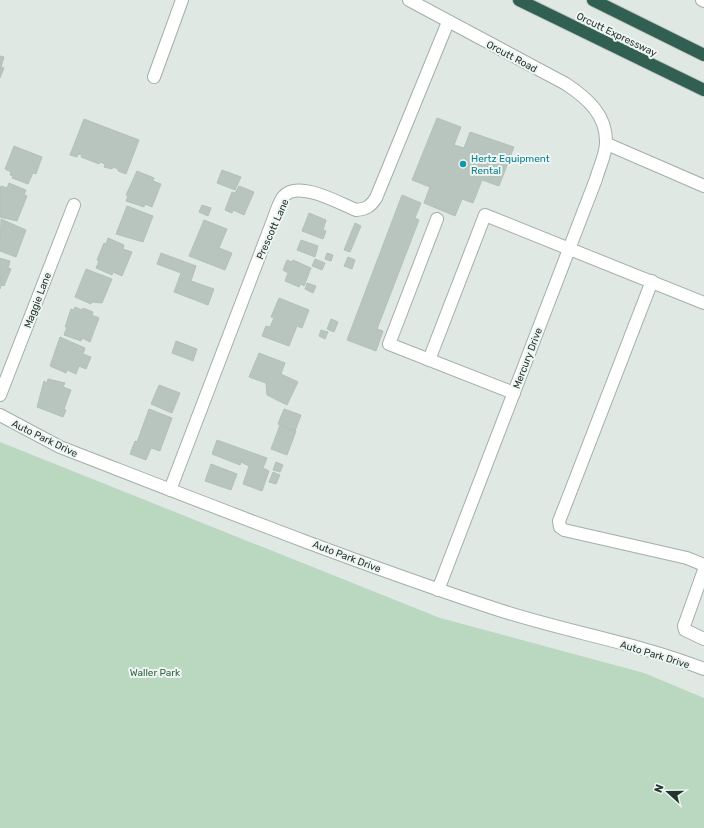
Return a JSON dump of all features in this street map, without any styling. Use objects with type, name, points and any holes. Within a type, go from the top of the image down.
[{"type":"highway","name":"Orcutt Expressway","points":[[519,0],[704,90]]},
{"type":"highway","name":"Orcutt Expressway","points":[[593,0],[640,25],[704,55]]},
{"type":"street","points":[[154,77],[182,0]]},
{"type":"street","name":"Orcutt Road","points":[[409,0],[571,87],[592,104],[604,124]]},
{"type":"street","name":"Prescott Lane","points":[[170,490],[272,223],[284,197],[292,190],[304,189],[356,210],[365,209],[371,205],[376,198],[448,22]]},
{"type":"street","name":"Mercury Drive","points":[[438,590],[596,179],[606,144],[604,124]]},
{"type":"street","points":[[606,144],[704,186]]},
{"type":"street","name":"Maggie Lane","points":[[0,395],[74,205]]},
{"type":"street","points":[[429,360],[485,215],[704,303]]},
{"type":"street","points":[[437,219],[390,344],[514,393]]},
{"type":"street","points":[[652,281],[562,511],[559,521],[560,527],[564,530],[687,558],[704,565]]},
{"type":"street","name":"Auto Park Drive","points":[[0,415],[60,447],[170,490],[438,590],[518,616],[603,638],[704,669]]},
{"type":"street","points":[[704,570],[684,626],[685,630],[704,639]]},
{"type":"green space","name":"Waller Park","points":[[0,442],[440,618],[644,673],[704,698],[704,828],[0,828]]},
{"type":"building","points":[[0,56],[4,57],[1,67],[4,68],[0,78]]},
{"type":"building","name":"Hertz Equipment Rental","points":[[437,118],[461,127],[454,145],[464,148],[470,132],[514,147],[499,186],[482,180],[473,203],[462,199],[455,216],[424,203],[430,187],[412,180]]},
{"type":"building","points":[[84,119],[139,140],[126,174],[113,167],[112,169],[104,167],[105,164],[100,162],[99,164],[81,157],[82,155],[78,154],[77,157],[70,155]]},
{"type":"building","points":[[14,146],[42,157],[36,174],[33,173],[28,184],[12,178],[13,176],[10,175],[11,172],[5,169]]},
{"type":"building","points":[[222,170],[241,177],[235,190],[217,183]]},
{"type":"building","points":[[137,171],[154,178],[153,181],[161,184],[152,207],[145,204],[144,207],[126,201],[128,196],[126,195]]},
{"type":"building","points":[[9,183],[26,190],[24,195],[27,196],[17,221],[0,217],[0,189],[1,186],[7,188]]},
{"type":"building","points":[[239,186],[254,192],[244,215],[233,210],[232,213],[225,210],[232,192],[235,193]]},
{"type":"building","points":[[402,195],[421,203],[415,218],[419,220],[377,329],[383,331],[376,351],[347,340]]},
{"type":"building","points":[[202,205],[211,208],[208,216],[199,212]]},
{"type":"building","points":[[127,206],[153,216],[143,242],[116,234]]},
{"type":"building","points":[[309,213],[326,220],[323,230],[326,231],[323,239],[302,231]]},
{"type":"building","points":[[1,219],[26,230],[16,257],[0,251]]},
{"type":"building","points":[[204,220],[227,229],[219,248],[232,253],[225,270],[189,256]]},
{"type":"building","points":[[355,223],[361,226],[350,252],[344,250]]},
{"type":"building","points":[[108,238],[124,245],[123,249],[132,252],[122,276],[113,272],[112,275],[96,268],[99,261],[97,260],[104,243],[106,244]]},
{"type":"building","points":[[301,240],[318,246],[315,257],[297,250]]},
{"type":"building","points":[[161,253],[196,266],[191,281],[214,289],[208,305],[174,292],[181,273],[157,264]]},
{"type":"building","points":[[327,253],[333,255],[331,261],[325,259]]},
{"type":"building","points":[[348,257],[355,260],[352,269],[344,266]]},
{"type":"building","points":[[0,258],[10,261],[8,268],[11,269],[4,286],[1,285],[0,289]]},
{"type":"building","points":[[315,259],[325,263],[322,270],[312,266]]},
{"type":"building","points":[[287,260],[292,262],[293,260],[311,268],[304,286],[301,284],[299,287],[285,281],[288,273],[283,270]]},
{"type":"building","points":[[86,269],[112,279],[102,303],[92,302],[91,304],[75,297]]},
{"type":"building","points":[[307,283],[316,286],[313,293],[305,289]]},
{"type":"building","points":[[279,298],[309,310],[302,328],[297,326],[289,346],[262,336],[266,326],[270,327],[274,318],[271,317]]},
{"type":"building","points":[[75,307],[93,312],[92,315],[99,318],[90,342],[82,338],[81,341],[64,335],[71,309],[74,310]]},
{"type":"building","points":[[331,319],[338,322],[334,332],[327,329]]},
{"type":"building","points":[[321,330],[328,332],[325,339],[319,336]]},
{"type":"building","points":[[60,337],[85,348],[83,354],[91,357],[86,369],[79,366],[76,374],[67,370],[66,373],[50,366]]},
{"type":"building","points":[[176,341],[197,349],[193,361],[172,353]]},
{"type":"building","points":[[259,353],[285,363],[281,374],[298,382],[287,405],[267,395],[266,383],[249,377]]},
{"type":"building","points":[[48,379],[65,383],[63,387],[71,390],[64,409],[66,410],[63,417],[37,407],[44,381],[47,383]]},
{"type":"building","points":[[159,385],[180,393],[172,413],[151,404]]},
{"type":"building","points":[[149,409],[172,418],[160,451],[151,448],[146,460],[130,454],[135,441],[137,442]]},
{"type":"building","points":[[284,409],[301,415],[295,431],[278,424]]},
{"type":"building","points":[[280,425],[296,431],[287,455],[271,449]]},
{"type":"building","points":[[217,440],[267,458],[263,468],[269,471],[262,491],[243,484],[249,466],[241,462],[240,465],[212,454]]},
{"type":"building","points":[[276,462],[283,465],[280,472],[273,470]]},
{"type":"building","points":[[211,464],[237,474],[231,490],[205,481]]},
{"type":"building","points":[[273,472],[280,475],[276,484],[269,482]]},
{"type":"place","name":"Hertz Equipment Rental","points":[[463,164]]}]
